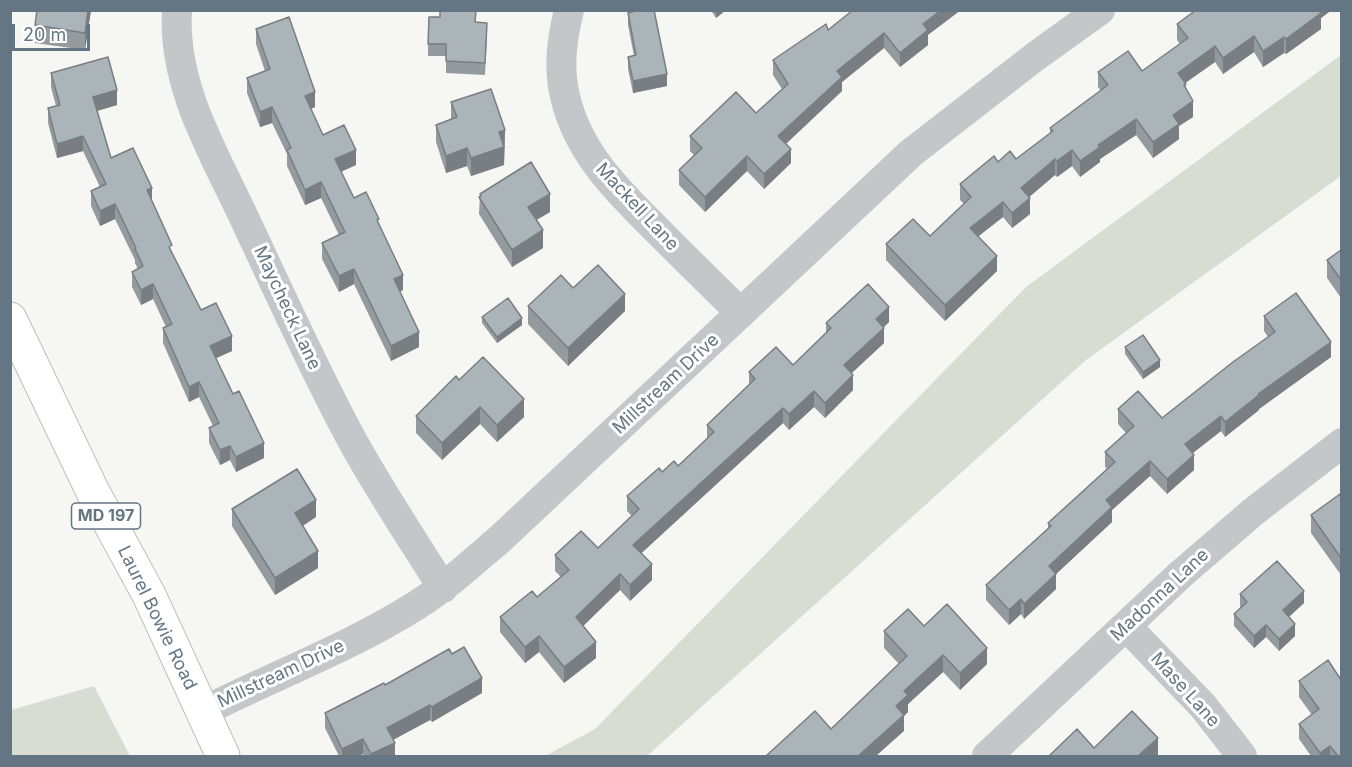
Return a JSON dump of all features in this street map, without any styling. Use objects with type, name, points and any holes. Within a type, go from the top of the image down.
[{"type":"main road","name":"Laurel Bowie Road","points":[[10,319],[88,483],[149,596],[223,756]]},
{"type":"street","name":"Maycheck Lane","points":[[177,10],[178,45],[184,80],[194,112],[353,442],[443,588]]},
{"type":"street","name":"Mackell Lane","points":[[569,10],[561,54],[562,78],[572,119],[587,149],[614,187],[741,314]]},
{"type":"street","name":"Millstream Drive","points":[[202,712],[366,634],[443,588],[500,539],[911,153],[1036,56],[1100,10]]},
{"type":"street","name":"Madonna Lane","points":[[987,756],[1182,574],[1252,512],[1341,443]]},
{"type":"street","name":"Mase Lane","points":[[1126,626],[1203,706],[1242,756]]},
{"type":"shaded area","points":[[1341,55],[1341,176],[1086,360],[647,756],[545,756],[595,729],[1026,287]]},
{"type":"shaded area","points":[[94,686],[130,756],[11,756],[11,710]]},
{"type":"building","points":[[37,10],[88,10],[85,33],[35,25]]},
{"type":"building","points":[[440,10],[476,10],[475,22],[487,23],[485,63],[446,61],[446,44],[428,44],[429,17],[440,17]]},
{"type":"building","points":[[654,10],[667,74],[633,81],[628,57],[636,55],[628,13]]},
{"type":"building","points":[[853,10],[941,10],[923,24],[928,30],[900,53],[884,33],[837,71],[842,77],[778,136],[791,149],[764,174],[747,156],[705,197],[679,170],[702,148],[690,136],[736,92],[756,113],[788,84],[773,60],[826,24],[828,30]]},
{"type":"building","points":[[1196,10],[1319,10],[1321,13],[1286,39],[1284,37],[1263,51],[1254,36],[1223,58],[1215,46],[1178,73],[1186,84],[1184,85],[1193,101],[1173,115],[1179,124],[1153,142],[1136,119],[1098,145],[1100,147],[1080,161],[1072,150],[1057,161],[1055,159],[1021,188],[1030,198],[1012,213],[1003,202],[970,228],[997,256],[945,305],[886,244],[913,219],[930,236],[971,197],[960,184],[994,156],[998,162],[1010,151],[1016,159],[1053,131],[1050,128],[1108,85],[1098,72],[1128,51],[1142,71],[1188,38],[1177,24]]},
{"type":"building","points":[[289,17],[315,92],[305,96],[323,135],[344,125],[356,150],[335,159],[354,198],[366,192],[403,275],[394,279],[419,332],[391,346],[354,269],[339,276],[322,243],[345,232],[321,182],[305,190],[287,150],[291,148],[272,107],[260,112],[247,78],[270,69],[256,29]]},
{"type":"building","points":[[108,57],[117,90],[93,97],[111,158],[133,148],[152,188],[147,190],[172,245],[169,247],[201,310],[216,303],[232,336],[210,346],[233,394],[239,391],[264,443],[236,457],[230,446],[220,450],[209,428],[219,423],[199,382],[189,387],[163,328],[172,324],[153,284],[141,290],[132,272],[143,266],[115,204],[100,211],[91,191],[106,184],[83,136],[57,144],[48,108],[60,105],[51,73]]},
{"type":"building","points":[[491,89],[505,130],[499,132],[504,147],[471,158],[467,148],[446,156],[436,125],[457,117],[451,102]]},
{"type":"building","points":[[531,162],[550,194],[528,207],[543,230],[512,250],[479,197],[480,194]]},
{"type":"building","points":[[1341,250],[1341,280],[1327,260]]},
{"type":"building","points":[[598,265],[625,294],[568,348],[528,306],[561,275],[573,288]]},
{"type":"building","points":[[868,284],[889,307],[876,319],[884,328],[844,365],[853,375],[825,403],[814,391],[789,414],[783,408],[633,545],[652,564],[630,585],[620,574],[576,617],[596,642],[564,667],[539,636],[525,647],[500,617],[532,591],[537,597],[569,570],[555,555],[581,531],[598,548],[639,509],[627,496],[659,468],[662,472],[674,461],[678,466],[714,432],[707,425],[755,379],[749,372],[776,347],[793,365],[831,328],[826,323]]},
{"type":"building","points":[[1296,293],[1331,342],[1258,394],[1225,422],[1221,416],[1185,444],[1194,455],[1167,479],[1150,461],[1106,500],[1112,507],[1049,566],[1056,574],[1024,604],[1021,599],[1009,610],[986,585],[1051,526],[1048,523],[1115,462],[1105,452],[1134,426],[1118,409],[1138,391],[1162,418],[1275,332],[1264,316]]},
{"type":"building","points":[[508,298],[522,318],[497,337],[482,317]]},
{"type":"building","points":[[1143,335],[1160,360],[1143,372],[1125,347]]},
{"type":"building","points":[[483,357],[524,399],[497,425],[480,407],[442,443],[416,416],[456,376],[459,380]]},
{"type":"building","points":[[297,469],[316,500],[295,513],[318,551],[275,578],[232,509]]},
{"type":"building","points":[[1340,494],[1341,496],[1341,558],[1311,515]]},
{"type":"building","points":[[1277,561],[1304,591],[1283,610],[1295,624],[1279,639],[1266,625],[1254,636],[1234,614],[1247,602],[1240,594]]},
{"type":"building","points":[[947,604],[987,648],[960,673],[943,655],[904,691],[908,695],[896,706],[904,715],[858,756],[766,756],[815,711],[831,729],[907,656],[884,631],[908,609],[924,626]]},
{"type":"building","points":[[464,647],[482,678],[432,707],[430,705],[387,728],[395,743],[371,754],[363,739],[342,749],[325,713],[384,683],[385,685],[449,649],[452,654]]},
{"type":"building","points":[[1328,660],[1341,680],[1341,756],[1338,756],[1330,746],[1320,753],[1299,724],[1319,709],[1299,681]]},
{"type":"building","points":[[1132,711],[1158,738],[1139,755],[1141,756],[1050,755],[1077,729],[1094,748]]}]
